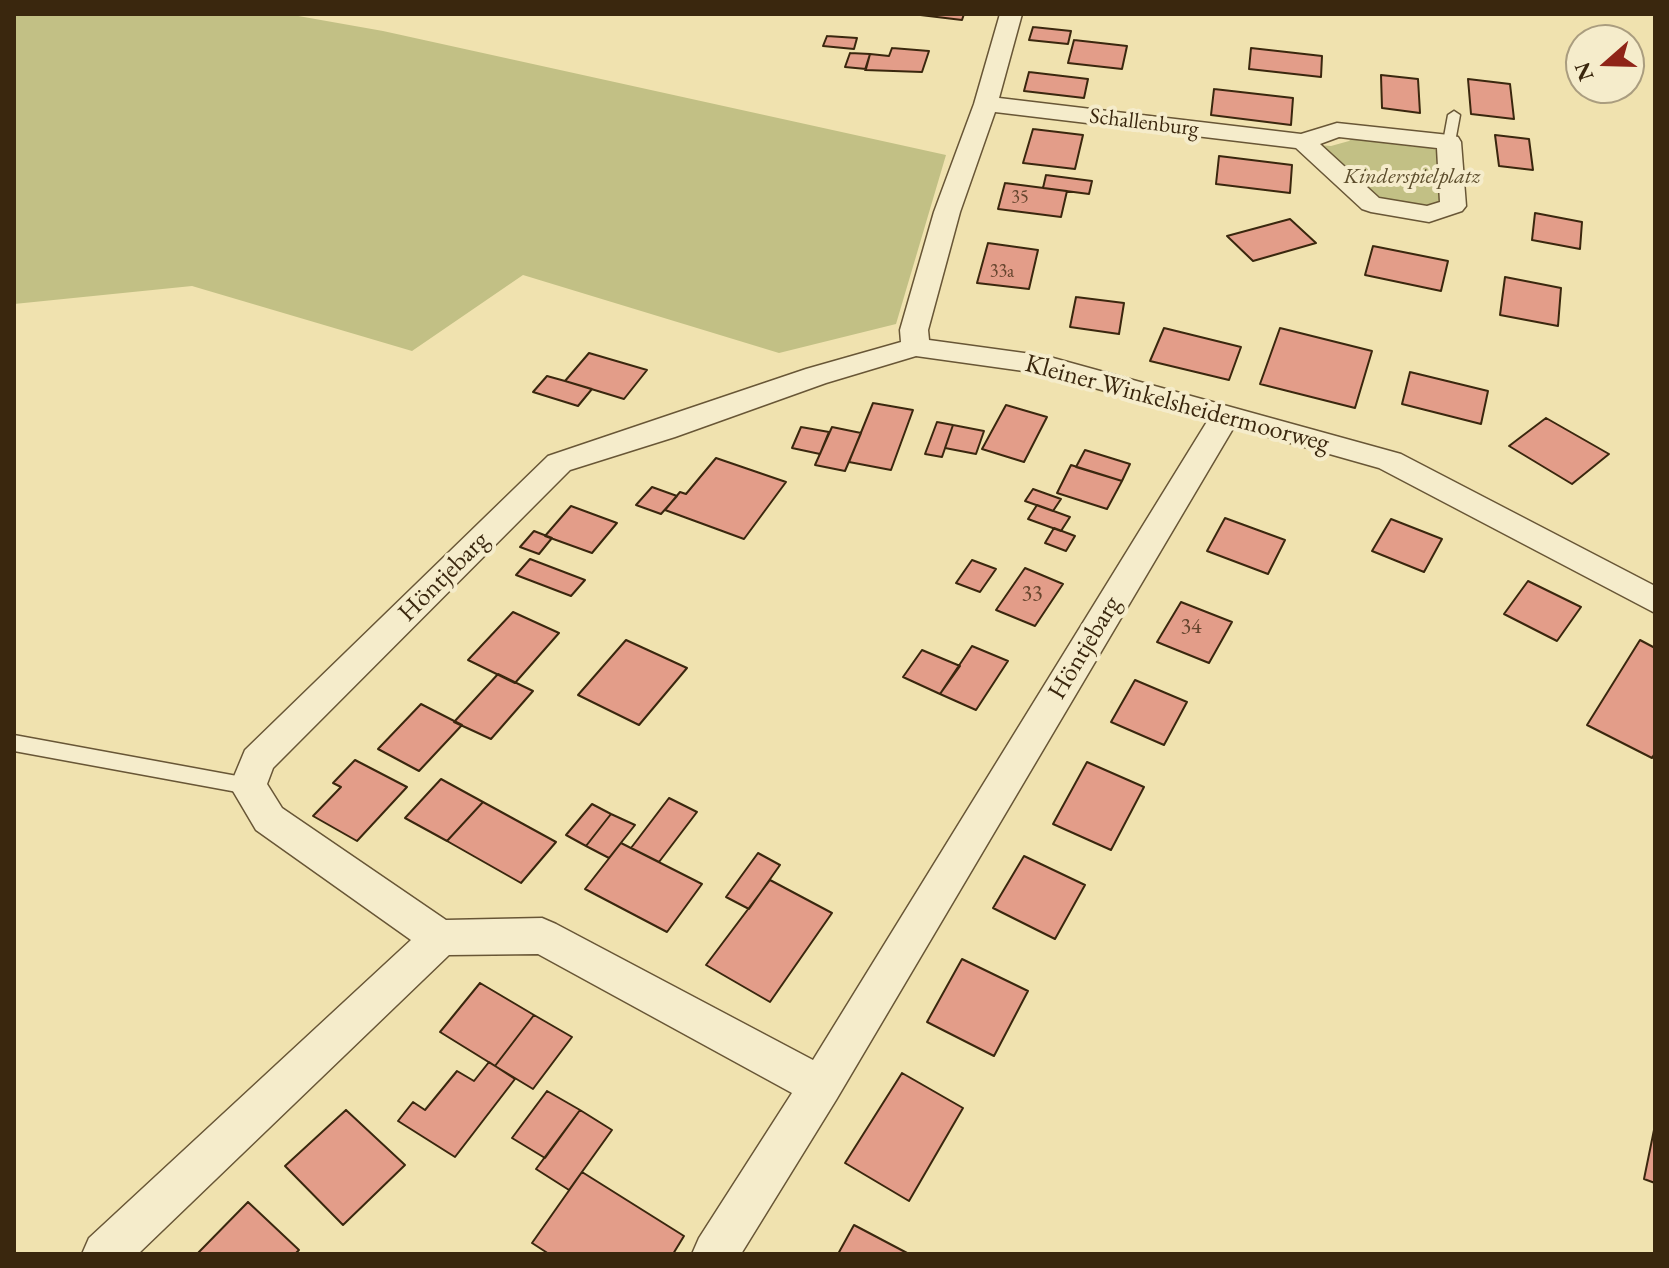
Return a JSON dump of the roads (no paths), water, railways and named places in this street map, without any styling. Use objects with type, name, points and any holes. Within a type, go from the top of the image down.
[{"type":"street","points":[[915,347],[914,330],[947,212],[986,104],[1011,14]]},
{"type":"street","name":"Schallenburg","points":[[986,104],[1303,142],[1337,130],[1449,142]]},
{"type":"street","points":[[1303,142],[1371,204],[1429,214],[1453,206],[1449,142]]},
{"type":"street","name":"Kleiner Winkelsheidermoorweg","points":[[915,347],[1046,365],[1390,461],[1655,601]]},
{"type":"street","name":"Höntjebarg","points":[[248,786],[258,760],[559,463],[664,430],[816,376],[915,347]]},
{"type":"street","name":"Höntjebarg","points":[[715,1254],[821,1086],[1226,415]]},
{"type":"street","points":[[248,786],[269,819],[440,938],[542,936],[821,1086]]},
{"type":"street","points":[[105,1254],[440,938]]},
{"type":"lane","points":[[1449,142],[1454,115]]},
{"type":"lane","points":[[14,743],[248,786]]},
{"type":"park label","name":"Kinderspielplatz","points":[[1412,177]]}]
